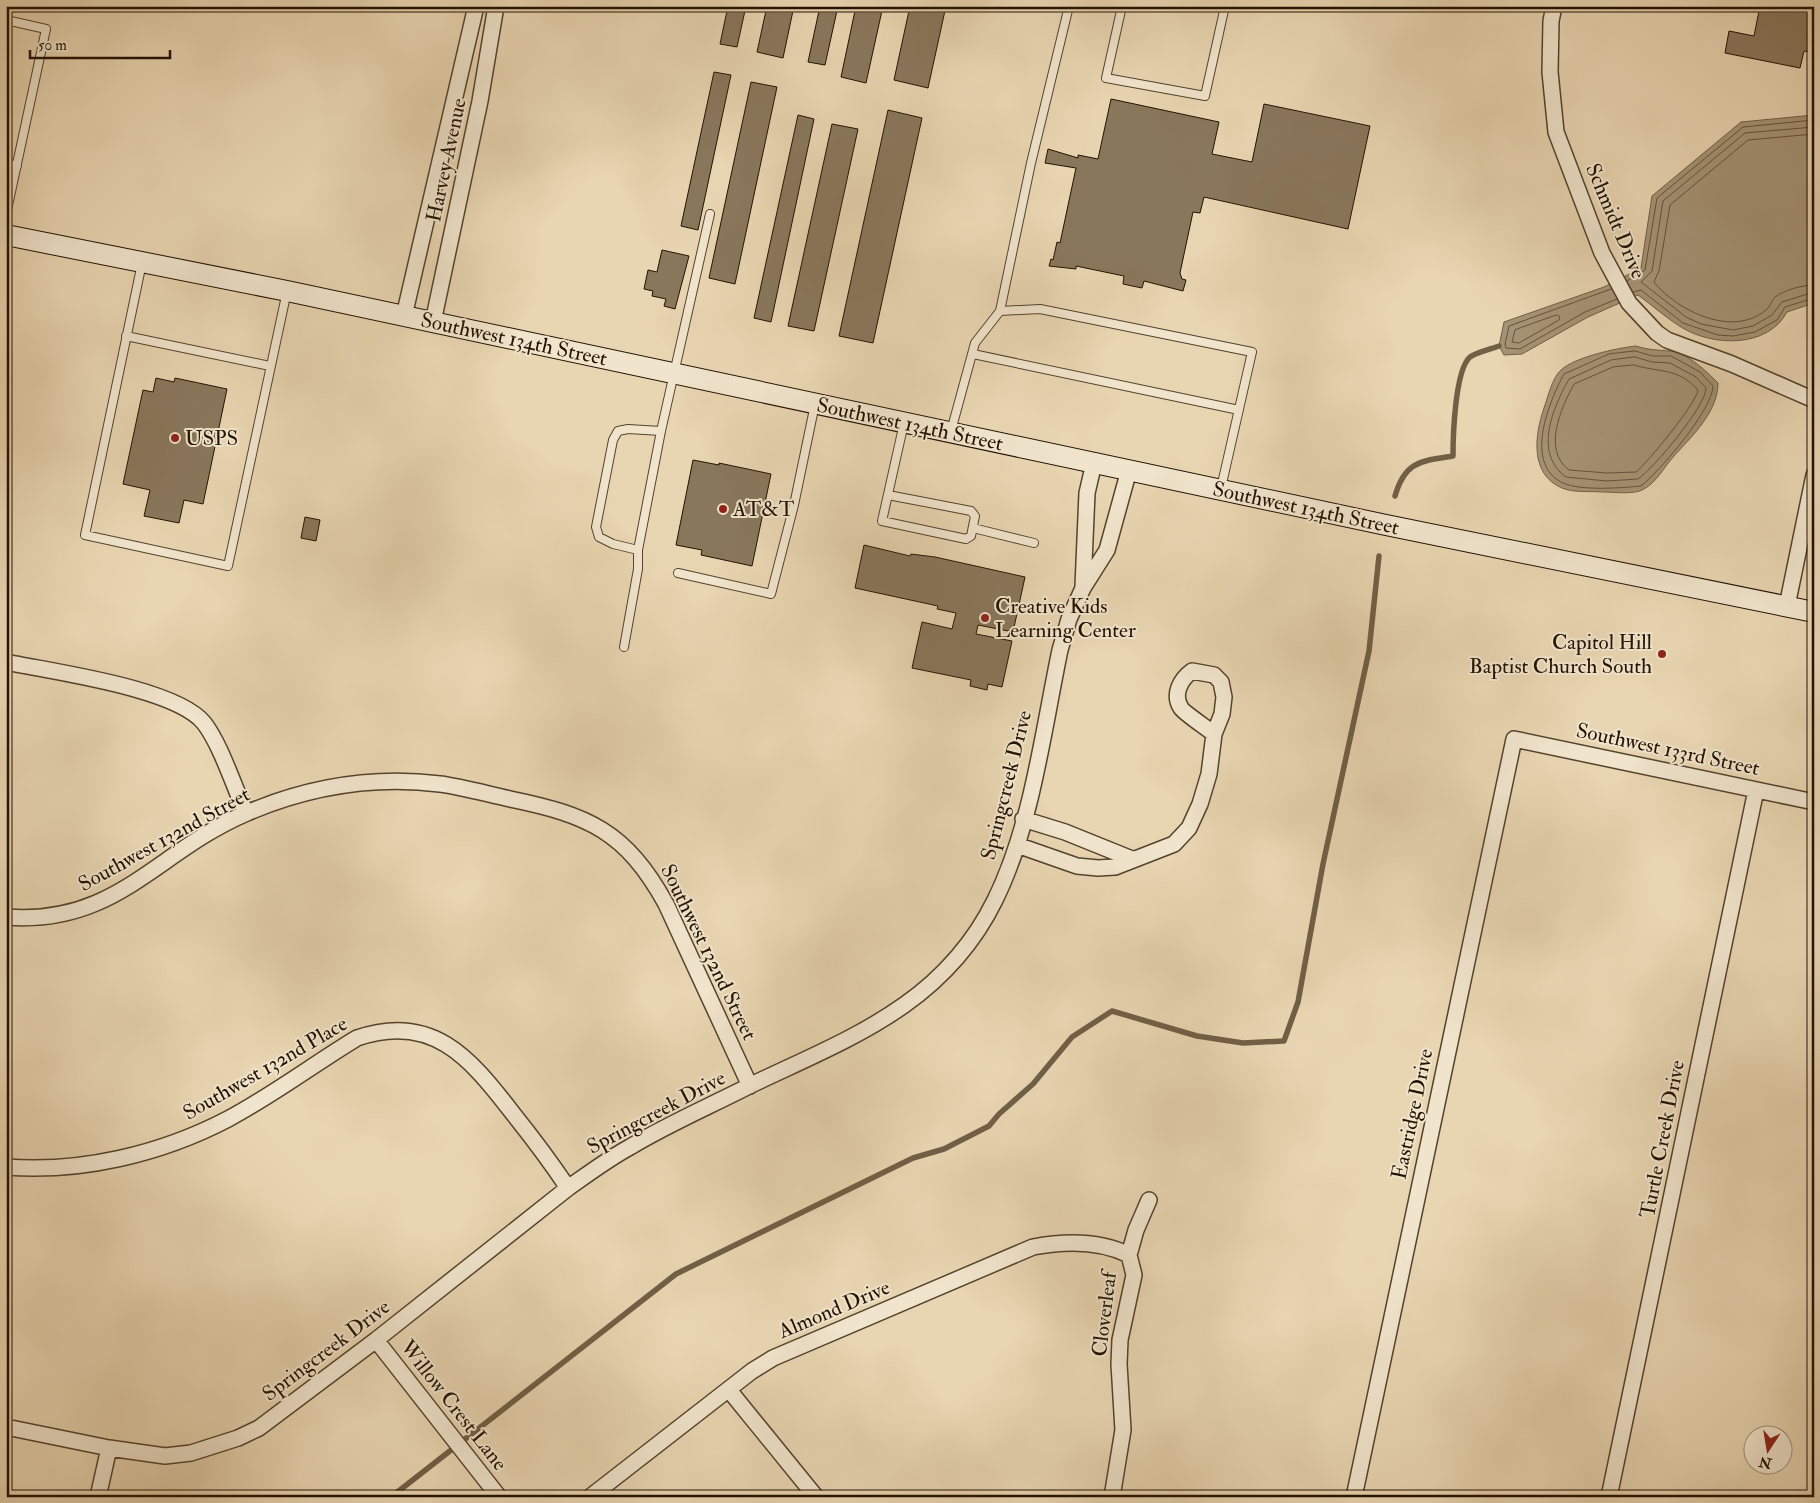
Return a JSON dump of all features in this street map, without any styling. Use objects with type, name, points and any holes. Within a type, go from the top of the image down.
[{"type":"main road","name":"Southwest 134th Street","points":[[6,235],[287,291],[1221,490],[1814,612]]},
{"type":"street","name":"Harvey Avenue","points":[[404,316],[476,6]]},
{"type":"street","name":"Harvey Avenue","points":[[433,322],[480,101],[496,6]]},
{"type":"street","name":"Schmidt Drive","points":[[1554,6],[1551,21],[1550,72],[1556,132],[1602,253],[1629,303],[1657,333],[1667,340],[1732,364],[1814,400]]},
{"type":"street","name":"Springcreek Drive","points":[[1083,588],[1086,493],[1094,463]]},
{"type":"street","name":"Springcreek Drive","points":[[6,1427],[109,1448],[165,1456],[191,1453],[238,1438],[259,1428],[376,1340],[568,1188],[631,1146],[750,1086],[844,1043],[913,1000],[961,951],[986,917],[995,900],[1017,845],[1060,650],[1083,588],[1107,550],[1129,470]]},
{"type":"street","points":[[1787,606],[1814,474]]},
{"type":"street","points":[[6,662],[161,696],[193,713],[211,735],[246,813]]},
{"type":"street","points":[[1017,845],[1084,867],[1115,867],[1174,844],[1189,828],[1200,804],[1209,774],[1214,734]]},
{"type":"street","name":"Southwest 133rd Street","points":[[1514,739],[1814,802]]},
{"type":"street","name":"Eastridge Drive","points":[[1354,1497],[1514,739]]},
{"type":"street","name":"Southwest 132nd Street","points":[[6,917],[52,917],[102,902],[205,835],[246,813],[313,790],[346,784],[416,782],[442,784],[545,806],[586,820],[620,843],[653,880],[733,1045],[750,1086]]},
{"type":"street","name":"Turtle Creek Drive","points":[[1609,1497],[1756,790]]},
{"type":"street","points":[[1023,819],[1064,832],[1132,859]]},
{"type":"street","name":"Southwest 132nd Place","points":[[6,1167],[22,1168],[97,1163],[171,1143],[209,1128],[248,1107],[357,1038],[375,1032],[395,1031],[431,1037],[446,1043],[470,1060],[547,1157],[568,1188]]},
{"type":"street","name":"Cloverleaf","points":[[1112,1497],[1123,1430],[1119,1364],[1120,1340],[1134,1275],[1129,1255],[1136,1230],[1149,1200]]},
{"type":"street","name":"Almond Drive","points":[[590,1497],[752,1371],[773,1358],[1033,1248],[1050,1244],[1094,1244],[1106,1246],[1129,1255]]},
{"type":"street","name":"Willow Crest Lane","points":[[376,1340],[499,1497]]},
{"type":"street","points":[[729,1390],[816,1497]]},
{"type":"street","points":[[98,1497],[109,1448]]},
{"type":"lane","points":[[951,432],[976,343],[1000,311],[1031,163],[1069,6]]},
{"type":"lane","points":[[1122,6],[1106,78],[1205,96],[1226,6]]},
{"type":"lane","points":[[6,20],[46,29],[6,215]]},
{"type":"lane","points":[[6,163],[17,166]]},
{"type":"lane","points":[[624,647],[638,569],[638,550],[661,430],[710,214]]},
{"type":"lane","points":[[142,261],[85,535],[228,566],[287,291]]},
{"type":"lane","points":[[1000,311],[1040,309],[1252,352],[1221,490]]},
{"type":"lane","points":[[126,336],[270,366]]},
{"type":"lane","points":[[973,354],[1239,410]]},
{"type":"lane","points":[[678,574],[771,594],[794,505],[815,404]]},
{"type":"lane","points":[[888,495],[971,511],[975,516],[971,536],[966,539],[883,522],[888,495],[904,423]]},
{"type":"lane","points":[[638,550],[613,544],[599,536],[596,527],[613,440],[618,431],[628,429],[661,430]]},
{"type":"lane","points":[[973,528],[1034,542]]},
{"type":"water","points":[[1814,115],[1814,303],[1787,312],[1778,324],[1754,338],[1724,341],[1694,334],[1670,320],[1638,295],[1588,317],[1522,354],[1504,355],[1499,346],[1504,322],[1604,287],[1641,268],[1652,196],[1741,122]]},
{"type":"water","points":[[1636,346],[1677,352],[1696,363],[1708,373],[1718,383],[1717,394],[1709,414],[1657,478],[1640,491],[1624,493],[1567,490],[1551,482],[1539,463],[1537,441],[1541,418],[1558,373],[1567,365],[1586,357]]},
{"type":"building","points":[[728,6],[746,6],[737,47],[720,44]]},
{"type":"building","points":[[767,6],[794,6],[783,58],[757,52]]},
{"type":"building","points":[[820,6],[838,6],[825,65],[808,62]]},
{"type":"building","points":[[856,6],[883,6],[866,83],[841,77]]},
{"type":"building","points":[[910,6],[946,6],[928,88],[894,80]]},
{"type":"building","points":[[1760,6],[1794,6],[1814,10],[1812,53],[1804,51],[1800,68],[1725,53],[1729,31],[1754,36]]},
{"type":"building","points":[[714,72],[731,75],[698,230],[681,226]]},
{"type":"building","points":[[751,82],[777,87],[735,284],[709,278]]},
{"type":"building","points":[[1111,99],[1219,122],[1212,154],[1252,162],[1264,104],[1370,126],[1348,229],[1204,197],[1200,213],[1193,212],[1180,273],[1182,279],[1186,280],[1183,291],[1144,281],[1142,288],[1123,284],[1124,276],[1076,266],[1076,269],[1049,266],[1051,259],[1053,260],[1057,242],[1060,243],[1076,168],[1045,163],[1048,149],[1078,158],[1078,155],[1098,159]]},
{"type":"building","points":[[888,110],[922,118],[873,343],[839,336]]},
{"type":"building","points":[[798,115],[814,119],[771,322],[754,318]]},
{"type":"building","points":[[832,124],[858,129],[814,331],[788,326]]},
{"type":"building","points":[[662,250],[689,256],[675,309],[664,306],[666,299],[652,296],[653,291],[644,289],[648,270],[657,272]]},
{"type":"building","name":"USPS","points":[[156,378],[174,382],[175,378],[227,389],[203,504],[184,500],[179,523],[144,516],[150,490],[123,484],[143,390],[153,392]]},
{"type":"building","name":"AT&T","points":[[693,460],[719,465],[719,463],[771,474],[752,566],[701,555],[702,550],[676,545]]},
{"type":"building","points":[[305,517],[320,520],[316,541],[301,538]]},
{"type":"building","name":"Creative Kids Learning Center","points":[[864,545],[910,556],[911,554],[935,557],[1025,577],[1013,632],[978,625],[976,634],[1012,641],[1002,687],[988,684],[987,690],[970,686],[971,680],[912,668],[922,622],[952,629],[956,613],[937,609],[938,606],[855,588]]},
{"type":"waterway","points":[[1395,496],[1399,484],[1409,469],[1432,459],[1453,456],[1456,404],[1465,364],[1473,355],[1499,346]]},
{"type":"waterway","points":[[391,1497],[676,1274],[913,1158],[944,1149],[989,1126],[999,1114],[1033,1084],[1072,1037],[1112,1011],[1197,1036],[1243,1043],[1284,1041],[1298,1002],[1323,864],[1369,651],[1379,556]]},
{"type":"place","name":"USPS","points":[[175,438]]},
{"type":"place","name":"AT&T","points":[[723,509]]},
{"type":"place","name":"Creative Kids Learning Center","points":[[985,618]]},
{"type":"place","name":"Capitol Hill Baptist Church South","points":[[1662,654]]}]
